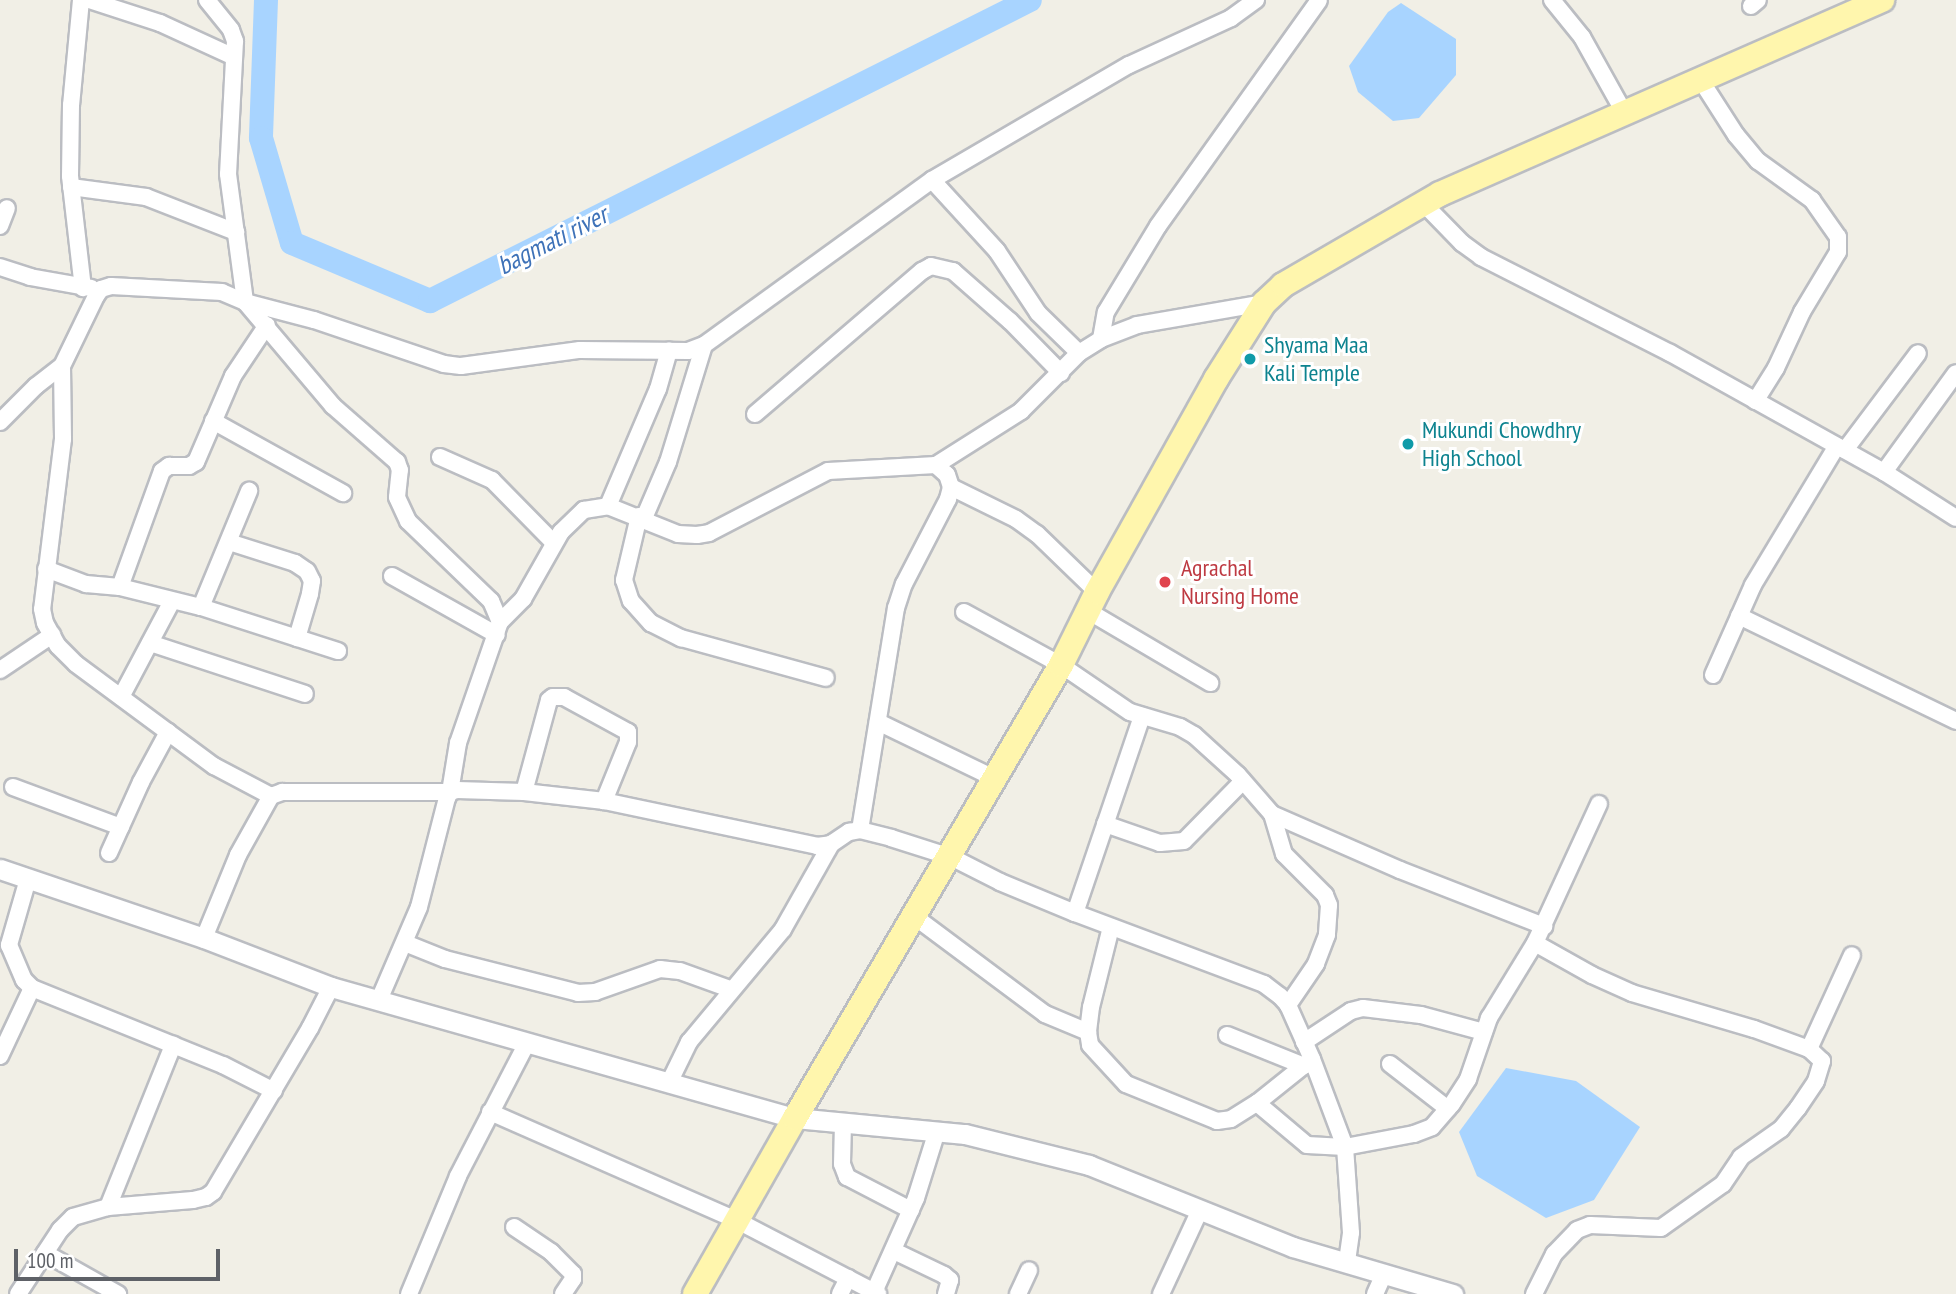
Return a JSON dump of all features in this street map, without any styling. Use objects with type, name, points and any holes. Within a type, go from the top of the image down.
[{"type":"main road","points":[[697,1293],[794,1118],[996,779],[1216,379],[1264,303],[1294,278],[1423,203],[1882,0]]},
{"type":"street","points":[[81,0],[71,105],[71,187],[83,288]]},
{"type":"street","points":[[89,0],[160,23],[234,57]]},
{"type":"street","points":[[206,0],[231,30],[235,41],[228,174],[245,302],[333,406],[397,462],[400,470],[397,497],[408,522],[491,601],[499,628]]},
{"type":"street","points":[[0,267],[83,288],[101,289],[126,285],[222,292],[245,302],[314,320],[444,364],[461,366],[580,350],[688,351],[704,345],[932,180],[1129,65],[1231,18],[1256,0]]},
{"type":"street","points":[[1101,339],[1106,312],[1158,226],[1319,0]]},
{"type":"street","points":[[1552,0],[1582,37],[1624,112]]},
{"type":"street","points":[[1700,79],[1743,144],[1782,181],[1812,200],[1838,237],[1838,252],[1802,312],[1776,369],[1755,401]]},
{"type":"street","points":[[932,180],[997,251],[1038,313],[1079,354]]},
{"type":"street","points":[[71,187],[146,197],[236,232]]},
{"type":"street","points":[[1423,203],[1462,243],[1481,257],[1671,353],[1884,472],[1956,518]]},
{"type":"street","points":[[0,226],[7,208]]},
{"type":"street","points":[[755,414],[931,266],[953,271],[1010,321],[1061,373]]},
{"type":"street","points":[[0,422],[36,386],[62,366],[101,289]]},
{"type":"street","points":[[379,1000],[419,907],[450,792],[458,743],[499,628],[523,599],[554,543],[584,510],[608,506],[678,534],[697,536],[709,533],[828,471],[936,465],[1021,411],[1079,354],[1101,339],[1137,325],[1264,303]]},
{"type":"street","points":[[120,587],[162,471],[169,466],[189,466],[196,461],[233,376],[267,325]]},
{"type":"street","points":[[704,345],[668,461],[641,517],[624,580],[631,601],[651,623],[681,638],[826,678]]},
{"type":"street","points":[[608,506],[658,389],[669,351]]},
{"type":"street","points":[[1713,675],[1754,585],[1841,448],[1918,353]]},
{"type":"street","points":[[62,366],[62,439],[42,609],[45,623],[76,664],[214,765],[271,796]]},
{"type":"street","points":[[1884,472],[1956,373]]},
{"type":"street","points":[[213,421],[343,493]]},
{"type":"street","points":[[440,457],[492,480],[504,489],[526,517],[554,543]]},
{"type":"street","points":[[860,830],[896,608],[904,584],[948,499],[951,487],[947,475],[936,465]]},
{"type":"street","points":[[951,487],[1016,519],[1037,534],[1093,602],[1210,683]]},
{"type":"street","points":[[201,607],[249,491]]},
{"type":"street","points":[[229,542],[295,563],[307,571],[312,581],[297,638]]},
{"type":"street","points":[[46,569],[86,584],[120,587],[201,607],[338,651]]},
{"type":"street","points":[[392,576],[499,628]]},
{"type":"street","points":[[121,697],[172,601]]},
{"type":"street","points":[[964,612],[1061,665],[1111,701],[1142,716],[1180,727],[1194,735],[1243,781],[1272,814],[1284,854],[1325,895],[1329,905],[1327,936],[1316,964],[1288,1004]]},
{"type":"street","points":[[1739,616],[1956,720]]},
{"type":"street","points":[[0,670],[52,635]]},
{"type":"street","points":[[150,643],[305,694]]},
{"type":"street","points":[[523,792],[549,700],[553,696],[564,697],[628,732],[628,742],[604,801]]},
{"type":"street","points":[[1075,913],[1142,716]]},
{"type":"street","points":[[878,722],[996,779]]},
{"type":"street","points":[[109,853],[168,732]]},
{"type":"street","points":[[1105,824],[1160,843],[1184,841],[1243,781]]},
{"type":"street","points":[[13,787],[121,827]]},
{"type":"street","points":[[204,938],[238,855],[271,796],[282,792],[523,792],[604,801],[817,846],[831,844],[849,832],[860,830],[951,857],[1000,882],[1075,913],[1264,984],[1288,1004],[1304,1042],[1308,1062],[1345,1147],[1351,1233],[1347,1263]]},
{"type":"street","points":[[1257,1103],[1301,1143],[1345,1147],[1414,1135],[1432,1127],[1468,1079],[1484,1032],[1503,991],[1544,926],[1599,804]]},
{"type":"street","points":[[1272,814],[1400,870],[1544,926]]},
{"type":"street","points":[[669,1083],[689,1042],[730,989],[783,929],[831,844]]},
{"type":"street","points":[[0,869],[204,938],[331,987],[794,1118],[965,1134],[1089,1165],[1293,1247],[1453,1294]]},
{"type":"street","points":[[27,879],[5,943],[24,980],[32,988],[173,1045],[274,1091]]},
{"type":"street","points":[[915,917],[1045,1014],[1088,1032]]},
{"type":"street","points":[[1111,927],[1091,1007],[1088,1032],[1090,1045],[1102,1062],[1126,1084],[1144,1094],[1217,1121],[1231,1119],[1257,1103],[1308,1062]]},
{"type":"street","points":[[405,943],[445,959],[578,993],[595,992],[660,969],[680,971],[730,989]]},
{"type":"street","points":[[1534,1294],[1554,1254],[1577,1230],[1590,1225],[1661,1228],[1723,1184],[1741,1157],[1781,1129],[1816,1081],[1822,1061],[1809,1049],[1754,1029],[1632,993],[1592,975],[1535,943]]},
{"type":"street","points":[[1809,1049],[1852,955]]},
{"type":"street","points":[[18,1294],[60,1230],[73,1217],[108,1207],[206,1197],[222,1178],[274,1091],[331,987]]},
{"type":"street","points":[[0,1056],[32,988]]},
{"type":"street","points":[[1304,1042],[1351,1011],[1363,1008],[1420,1015],[1484,1032]]},
{"type":"street","points":[[1227,1035],[1308,1062]]},
{"type":"street","points":[[410,1294],[431,1236],[490,1112],[527,1043]]},
{"type":"street","points":[[108,1207],[173,1045]]},
{"type":"street","points":[[1390,1064],[1448,1109]]},
{"type":"street","points":[[490,1112],[737,1221],[876,1293],[911,1210],[937,1131]]},
{"type":"street","points":[[843,1123],[842,1164],[847,1177],[911,1210]]},
{"type":"street","points":[[1161,1294],[1200,1210]]},
{"type":"street","points":[[514,1227],[551,1252],[573,1273],[573,1279],[563,1294]]},
{"type":"street","points":[[894,1251],[944,1275],[950,1280],[946,1294]]},
{"type":"street","points":[[45,1253],[118,1294]]},
{"type":"street","points":[[1018,1294],[1028,1270]]},
{"type":"street","points":[[1375,1294],[1384,1274]]},
{"type":"street","points":[[840,1294],[848,1278]]},
{"type":"water","points":[[1401,3],[1456,39],[1456,75],[1419,118],[1393,121],[1358,92],[1349,66],[1388,12]]},
{"type":"water","points":[[1506,1068],[1576,1081],[1640,1127],[1594,1200],[1546,1218],[1477,1176],[1459,1132]]},
{"type":"waterway","name":"bagmati river","points":[[266,0],[261,138],[292,243],[430,301],[1030,0]]},
{"type":"place","name":"Shyama Maa Kali Temple","points":[[1250,359]]},
{"type":"place","name":"Mukundi Chowdhry High School","points":[[1408,444]]},
{"type":"place","name":"Agrachal Nursing Home","points":[[1165,582]]}]
